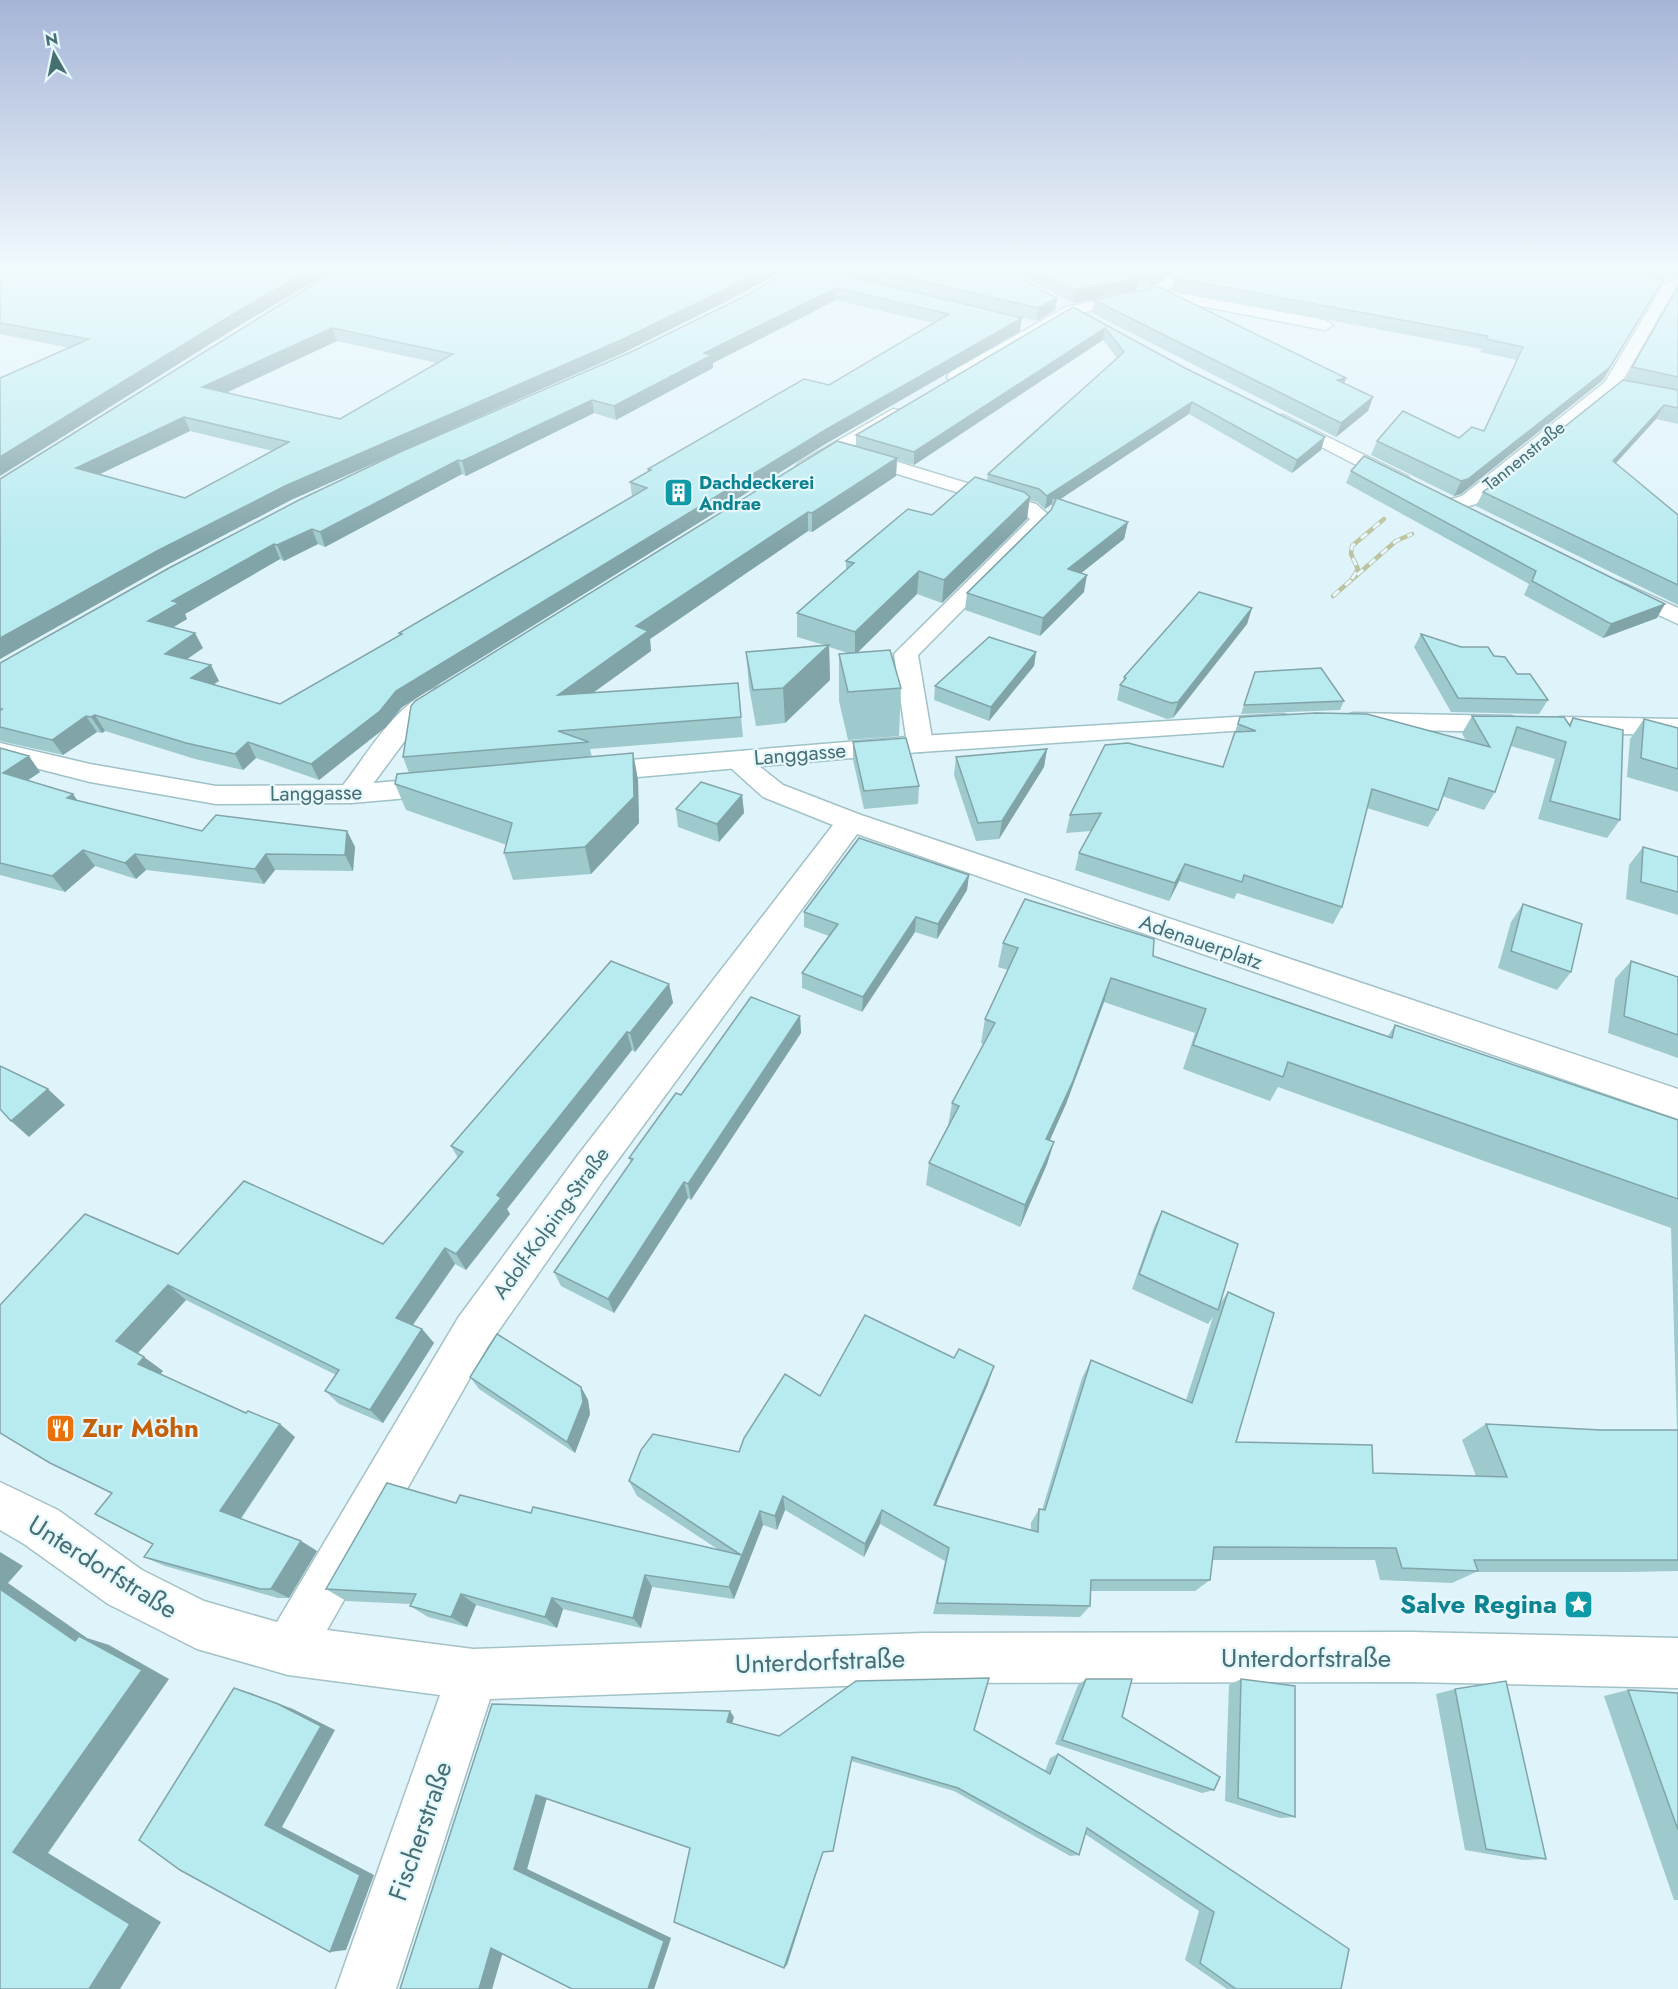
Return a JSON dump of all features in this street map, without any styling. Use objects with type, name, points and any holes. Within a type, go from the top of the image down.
[{"type":"street","points":[[936,388],[980,362]]},
{"type":"street","name":"Tannenstraße","points":[[1472,514],[1448,501],[1469,500],[1612,384],[1625,362]]},
{"type":"street","points":[[1612,384],[1634,389]]},
{"type":"street","points":[[785,480],[906,406]]},
{"type":"street","points":[[1271,414],[1420,489]]},
{"type":"street","points":[[835,449],[1029,508],[1041,517],[1040,521],[906,654],[920,744]]},
{"type":"street","points":[[1605,581],[1678,617]]},
{"type":"street","points":[[351,794],[412,714],[462,683]]},
{"type":"street","name":"Langgasse","points":[[572,774],[920,744],[1321,721],[1678,727]]},
{"type":"street","name":"Langgasse","points":[[0,751],[90,773],[216,795],[351,794],[467,784]]},
{"type":"street","name":"Adenauerplatz","points":[[735,760],[773,791],[851,822],[1678,1104]]},
{"type":"street","name":"Adolf-Kolping-Straße","points":[[288,1650],[473,1332],[591,1167],[851,822]]},
{"type":"street","name":"Unterdorfstraße","points":[[0,1505],[41,1527],[125,1587],[197,1624],[288,1650],[473,1674],[924,1658],[1411,1657],[1678,1664]]},
{"type":"street","name":"Fischerstraße","points":[[366,1989],[473,1674]]},
{"type":"building","points":[[37,362],[155,362],[0,457],[0,378]]},
{"type":"building","points":[[189,362],[257,362],[202,387],[340,419],[439,362],[571,362],[285,486],[157,551],[0,638],[0,479]],"holes":[[[184,417],[289,442],[185,498],[76,468]]]},
{"type":"building","points":[[608,362],[699,362],[614,406],[592,400],[462,461],[458,460],[320,532],[312,529],[277,545],[274,544],[172,601],[179,603],[148,621],[195,633],[165,654],[211,665],[191,678],[280,704],[647,488],[630,482],[651,470],[648,469],[804,379],[829,385],[868,362],[945,362],[827,429],[396,691],[380,711],[311,764],[248,742],[235,754],[186,743],[95,715],[86,716],[52,740],[0,727],[2,709],[0,709],[0,663],[169,568],[299,500],[400,452]]},
{"type":"building","points":[[980,362],[1053,362],[914,452],[856,435]]},
{"type":"building","points":[[1113,362],[1174,362],[1325,437],[1297,460],[1192,402],[1047,496],[1039,489],[988,474]]},
{"type":"building","points":[[1218,362],[1313,362],[1346,378],[1337,380],[1373,397],[1341,423]]},
{"type":"building","points":[[1516,362],[1613,362],[1610,367],[1468,479],[1461,481],[1377,441],[1403,411],[1459,438],[1472,427],[1484,431]]},
{"type":"building","points":[[1635,362],[1678,362],[1678,377],[1632,367]]},
{"type":"building","points":[[1623,380],[1678,390],[1678,408],[1664,405],[1613,461],[1678,515],[1678,585],[1483,492]]},
{"type":"building","points":[[837,441],[897,458],[812,513],[808,512],[636,626],[648,631],[558,695],[738,683],[741,717],[558,731],[589,742],[403,757],[411,706],[415,701]]},
{"type":"building","points":[[1364,456],[1665,604],[1611,624],[1532,581],[1536,571],[1351,471]]},
{"type":"building","points":[[975,477],[1024,492],[1030,497],[944,580],[919,571],[855,632],[797,613],[854,563],[846,561],[908,509],[932,515]]},
{"type":"building","points":[[1053,497],[1128,522],[1068,569],[1087,575],[1043,618],[967,593],[1051,510],[1056,500]]},
{"type":"building","points":[[1199,592],[1252,608],[1178,702],[1171,703],[1120,685],[1126,678],[1124,677]]},
{"type":"building","points":[[1421,634],[1461,647],[1488,647],[1494,656],[1505,657],[1517,674],[1530,674],[1548,700],[1458,698]]},
{"type":"building","points":[[989,637],[1036,652],[991,707],[935,686]]},
{"type":"building","points":[[829,645],[783,688],[753,690],[746,652]]},
{"type":"building","points":[[890,650],[901,688],[848,692],[839,654]]},
{"type":"building","points":[[1321,668],[1344,701],[1244,705],[1255,672]]},
{"type":"building","points":[[1316,713],[1367,714],[1490,747],[1472,716],[1564,717],[1570,726],[1573,718],[1623,730],[1620,820],[1550,801],[1566,742],[1517,727],[1495,792],[1449,778],[1438,810],[1372,789],[1342,907],[1244,875],[1242,882],[1185,864],[1175,883],[1079,853],[1101,813],[1070,815],[1105,745],[1128,743],[1223,767],[1235,732],[1256,731],[1238,724],[1240,717]]},
{"type":"building","points":[[1644,719],[1678,728],[1678,769],[1641,758]]},
{"type":"building","points":[[906,738],[919,786],[864,791],[853,742]]},
{"type":"building","points":[[0,748],[29,756],[3,773],[73,794],[67,798],[202,831],[216,815],[347,831],[345,855],[266,854],[255,869],[135,854],[125,863],[83,850],[52,876],[0,863]]},
{"type":"building","points":[[1047,749],[1002,821],[978,823],[956,757]]},
{"type":"building","points":[[633,753],[634,797],[585,847],[504,853],[512,823],[395,784],[397,774]]},
{"type":"building","points":[[701,782],[742,795],[717,824],[676,809]]},
{"type":"building","points":[[859,838],[969,875],[938,924],[916,917],[863,997],[802,973],[838,924],[804,912]]},
{"type":"building","points":[[1643,847],[1678,857],[1678,892],[1641,882]]},
{"type":"building","points":[[1025,899],[1154,939],[1153,956],[1392,1038],[1395,1025],[1678,1120],[1678,1199],[1288,1062],[1283,1077],[1193,1045],[1206,1009],[1111,978],[1073,1081],[1046,1139],[1054,1142],[1025,1205],[929,1163],[959,1106],[952,1103],[995,1023],[985,1019],[1018,948],[1003,943]]},
{"type":"building","points":[[1523,904],[1582,924],[1571,972],[1511,951]]},
{"type":"building","points":[[611,961],[669,984],[630,1033],[627,1032],[497,1195],[501,1198],[456,1254],[445,1248],[396,1318],[422,1329],[370,1410],[325,1391],[339,1370],[168,1285],[116,1341],[144,1357],[138,1364],[246,1413],[248,1411],[280,1424],[220,1511],[301,1541],[271,1589],[260,1589],[144,1557],[153,1544],[95,1514],[112,1493],[50,1463],[0,1433],[0,1305],[85,1214],[178,1254],[244,1181],[383,1244],[463,1152],[451,1146]]},
{"type":"building","points":[[1631,961],[1678,977],[1678,1035],[1624,1016]]},
{"type":"building","points":[[751,997],[800,1016],[688,1184],[684,1182],[608,1299],[554,1272],[633,1159],[629,1158],[676,1093],[681,1095]]},
{"type":"building","points":[[0,1066],[48,1089],[11,1121],[0,1109]]},
{"type":"building","points":[[1162,1211],[1238,1244],[1218,1310],[1139,1274]]},
{"type":"building","points":[[1228,1292],[1274,1313],[1236,1442],[1372,1445],[1373,1473],[1507,1477],[1486,1424],[1601,1430],[1678,1430],[1678,1560],[1474,1560],[1478,1571],[1402,1568],[1396,1548],[1214,1547],[1210,1580],[1091,1580],[1090,1606],[937,1603],[949,1548],[882,1510],[865,1544],[783,1496],[775,1516],[760,1511],[729,1587],[645,1575],[633,1618],[552,1598],[545,1617],[461,1594],[451,1617],[410,1606],[416,1594],[326,1589],[387,1483],[456,1503],[460,1495],[531,1513],[533,1507],[741,1555],[629,1481],[641,1450],[653,1434],[739,1452],[744,1438],[785,1374],[820,1396],[865,1315],[954,1358],[959,1349],[994,1366],[934,1505],[1038,1532],[1039,1509],[1045,1510],[1091,1360],[1192,1403]]},
{"type":"building","points":[[497,1334],[581,1387],[583,1402],[567,1442],[470,1377]]},
{"type":"building","points":[[0,1589],[75,1641],[79,1636],[142,1670],[13,1852],[130,1924],[89,1989],[0,1989]]},
{"type":"building","points":[[989,1678],[974,1730],[1050,1774],[1058,1754],[1349,1949],[1341,1989],[1236,1989],[1200,1963],[1214,1912],[1087,1828],[1079,1855],[958,1788],[852,1757],[833,1851],[823,1852],[784,1968],[674,1922],[690,1848],[536,1795],[514,1869],[664,1941],[648,1989],[572,1989],[491,1948],[479,1989],[400,1989],[492,1704],[730,1711],[727,1722],[779,1736],[856,1681]]},
{"type":"building","points":[[1086,1679],[1132,1679],[1122,1717],[1220,1777],[1214,1790],[1062,1740]]},
{"type":"building","points":[[1241,1679],[1295,1686],[1295,1817],[1238,1798]]},
{"type":"building","points":[[1506,1681],[1546,1859],[1486,1849],[1455,1689]]},
{"type":"building","points":[[234,1688],[278,1704],[321,1726],[265,1825],[360,1875],[330,1952],[180,1870],[139,1840]]},
{"type":"building","points":[[1628,1690],[1678,1693],[1678,1830]]},
{"type":"railway","points":[[1352,579],[1358,569],[1351,554],[1352,546],[1384,519]]},
{"type":"railway","points":[[1333,596],[1396,541],[1412,534]]},
{"type":"place","name":"Dachdeckerei Andrae","points":[[678,493]]},
{"type":"place","name":"Zur Möhn","points":[[61,1428]]},
{"type":"place","name":"Salve Regina","points":[[1578,1604]]}]
